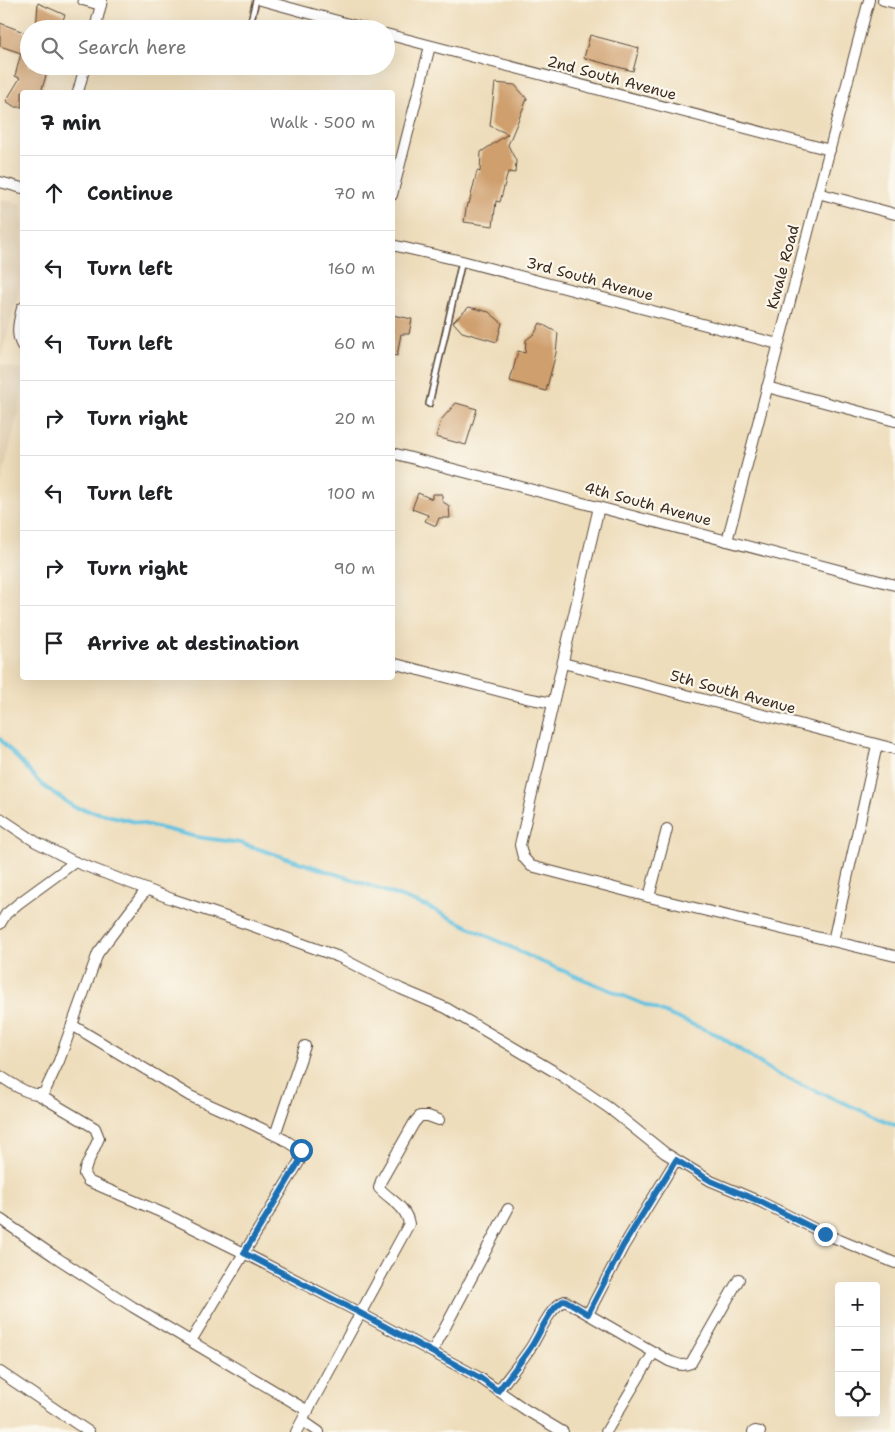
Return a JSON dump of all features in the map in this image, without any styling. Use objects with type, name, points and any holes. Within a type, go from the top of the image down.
[{"type":"street","points":[[83,0],[101,2],[97,20]]},
{"type":"street","points":[[261,0],[334,20]]},
{"type":"street","name":"Kwale Road","points":[[727,541],[869,0]]},
{"type":"street","points":[[883,0],[895,3]]},
{"type":"street","name":"2nd South Avenue","points":[[395,36],[830,150]]},
{"type":"street","points":[[395,183],[430,46]]},
{"type":"street","points":[[79,90],[83,75]]},
{"type":"street","points":[[0,182],[20,187]]},
{"type":"street","points":[[818,193],[895,214]]},
{"type":"street","name":"3rd South Avenue","points":[[395,246],[462,261],[778,344]]},
{"type":"street","points":[[20,316],[17,327],[20,342]]},
{"type":"street","points":[[767,387],[895,421]]},
{"type":"street","name":"4th South Avenue","points":[[395,454],[895,585]]},
{"type":"street","points":[[599,507],[520,845],[523,857],[530,866],[651,898],[895,956]]},
{"type":"street","name":"5th South Avenue","points":[[563,663],[895,749]]},
{"type":"street","points":[[395,664],[526,698],[553,703]]},
{"type":"street","points":[[833,941],[877,745]]},
{"type":"street","points":[[0,818],[36,842],[76,862],[146,890],[338,957],[401,989],[446,1008],[562,1076],[609,1108],[665,1153],[711,1181],[761,1202],[825,1234],[895,1263]]},
{"type":"street","points":[[651,898],[667,829]]},
{"type":"street","points":[[0,924],[6,914],[19,903],[76,862]]},
{"type":"street","points":[[40,1095],[46,1089],[98,953],[146,890]]},
{"type":"street","points":[[72,1025],[190,1096],[275,1135],[301,1150],[299,1162],[190,1341]]},
{"type":"street","points":[[275,1135],[305,1046]]},
{"type":"street","points":[[0,1076],[30,1093],[40,1095],[94,1128],[99,1138],[85,1169],[84,1174],[88,1181],[165,1214],[360,1313],[480,1378],[526,1410],[564,1432]]},
{"type":"street","points":[[296,1432],[410,1224],[408,1216],[402,1209],[379,1188],[381,1181],[414,1123],[420,1116],[428,1116],[439,1120]]},
{"type":"street","points":[[588,1314],[623,1246],[676,1160]]},
{"type":"street","points":[[432,1352],[508,1209]]},
{"type":"street","points":[[0,1219],[133,1307],[308,1411]]},
{"type":"street","points":[[498,1391],[531,1347],[552,1312],[559,1303],[565,1300],[654,1352],[680,1366],[685,1366],[691,1363],[739,1279]]},
{"type":"street","points":[[606,1432],[654,1352]]},
{"type":"street","points":[[0,1372],[89,1432]]},
{"type":"street","points":[[302,1421],[319,1432]]},
{"type":"street","points":[[753,1432],[760,1432]]},
{"type":"lane","points":[[251,20],[256,0]]},
{"type":"lane","points":[[429,404],[462,261]]},
{"type":"shaded area","points":[[0,199],[20,204],[20,286],[0,362]]},
{"type":"shaded area","points":[[0,364],[20,369],[20,405],[0,487]]},
{"type":"building","points":[[38,3],[65,15],[63,20],[37,20]]},
{"type":"building","points":[[0,23],[20,31],[20,53],[0,46]]},
{"type":"building","points":[[590,35],[639,48],[633,71],[584,58]]},
{"type":"building","points":[[20,57],[20,75],[46,75],[42,90],[20,90],[20,107],[15,107],[6,101],[20,78],[15,76]]},
{"type":"building","points":[[495,83],[515,85],[527,99],[508,145],[516,161],[515,173],[508,172],[500,202],[496,201],[493,226],[464,222],[467,203],[469,204],[477,171],[480,172],[481,152],[508,134],[490,126]]},
{"type":"building","points":[[469,307],[489,312],[502,323],[497,342],[462,332],[453,322]]},
{"type":"building","points":[[395,316],[412,319],[409,334],[401,334],[397,356],[395,356]]},
{"type":"building","points":[[540,323],[558,333],[556,353],[546,391],[510,381],[518,351],[525,353],[526,340],[535,333]]},
{"type":"building","points":[[456,403],[477,409],[466,445],[436,437],[441,420]]},
{"type":"building","points":[[418,493],[432,499],[432,494],[442,494],[442,501],[449,506],[450,518],[439,518],[436,526],[425,521],[428,515],[412,509]]},
{"type":"waterway","points":[[0,739],[42,785],[74,807],[197,837],[240,843],[351,879],[426,906],[537,960],[718,1035],[775,1073],[895,1125]]},
{"type":"route","points":[[301,1150],[299,1162],[244,1253],[480,1378],[498,1391],[531,1347],[559,1303],[565,1300],[588,1314],[623,1246],[676,1160],[711,1181],[761,1202],[825,1234]]}]
